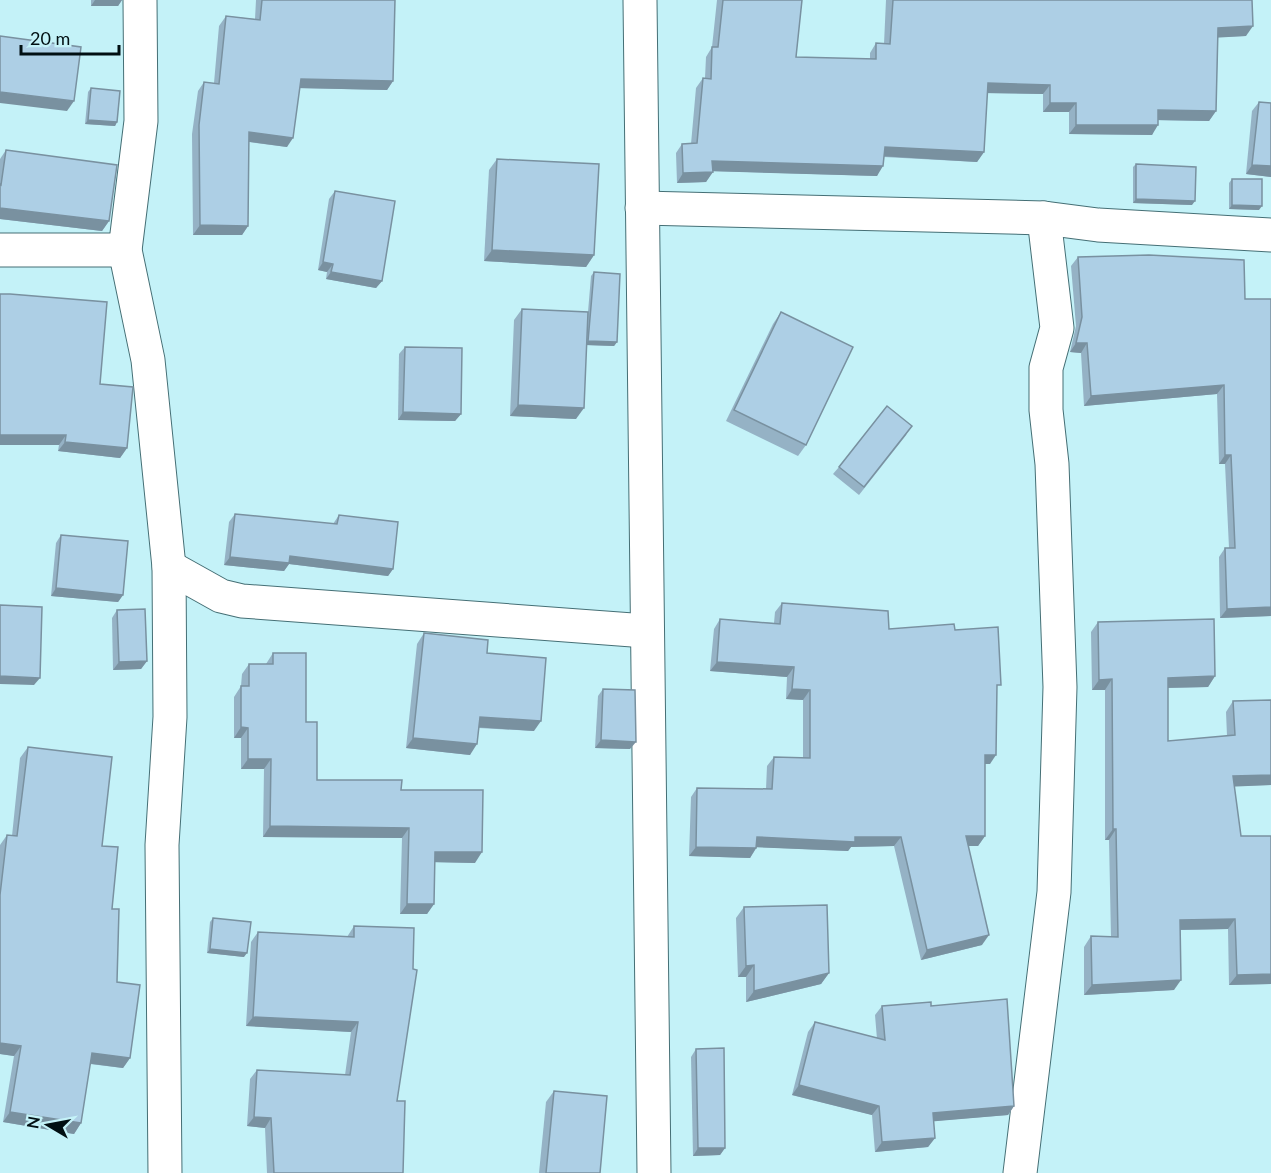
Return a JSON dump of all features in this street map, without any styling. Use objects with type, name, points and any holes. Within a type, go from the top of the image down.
[{"type":"street","points":[[140,0],[141,121],[125,250],[148,360],[169,567],[170,717],[162,845],[165,1173]]},
{"type":"street","points":[[640,0],[654,1173]]},
{"type":"street","points":[[642,208],[1044,218],[1098,225],[1271,235]]},
{"type":"street","points":[[1020,1173],[1054,892],[1060,687],[1052,464],[1046,410],[1046,368],[1057,328],[1044,218]]},
{"type":"street","points":[[0,250],[125,250]]},
{"type":"street","points":[[169,567],[221,596],[242,601],[646,631]]},
{"type":"building","points":[[262,0],[395,0],[393,81],[301,79],[293,138],[249,132],[248,226],[200,225],[199,125],[204,82],[219,84],[226,16],[260,20]]},
{"type":"building","points":[[723,0],[802,0],[796,57],[876,59],[876,43],[890,44],[893,0],[1252,0],[1253,26],[1218,28],[1216,111],[1158,110],[1158,125],[1076,125],[1076,103],[1050,103],[1050,85],[988,83],[984,152],[885,147],[883,166],[712,161],[713,172],[683,173],[682,144],[697,143],[703,78],[711,79],[712,47],[718,47]]},
{"type":"building","points":[[0,36],[81,47],[74,101],[0,92]]},
{"type":"building","points":[[91,88],[120,91],[117,122],[88,120]]},
{"type":"building","points":[[1259,102],[1271,103],[1271,166],[1252,165]]},
{"type":"building","points":[[6,150],[117,165],[109,221],[0,208],[0,184]]},
{"type":"building","points":[[497,159],[599,164],[594,255],[492,250]]},
{"type":"building","points":[[1136,164],[1196,167],[1195,201],[1136,199]]},
{"type":"building","points":[[1232,179],[1262,179],[1262,206],[1232,205]]},
{"type":"building","points":[[335,191],[395,201],[382,281],[331,272],[333,264],[323,262]]},
{"type":"building","points":[[1149,255],[1244,260],[1245,299],[1271,299],[1271,607],[1227,609],[1225,548],[1235,548],[1231,455],[1225,455],[1224,385],[1091,396],[1087,343],[1076,343],[1082,317],[1078,257]]},
{"type":"building","points":[[594,272],[620,274],[617,342],[588,341]]},
{"type":"building","points":[[0,294],[107,302],[100,384],[133,387],[127,448],[65,442],[66,435],[0,435]]},
{"type":"building","points":[[522,309],[588,312],[584,408],[518,405]]},
{"type":"building","points":[[781,312],[853,347],[806,445],[734,410]]},
{"type":"building","points":[[405,347],[462,348],[461,414],[403,412]]},
{"type":"building","points":[[887,406],[912,426],[864,487],[839,467]]},
{"type":"building","points":[[235,514],[337,524],[339,515],[398,522],[393,569],[290,556],[289,563],[230,557]]},
{"type":"building","points":[[61,535],[128,541],[123,595],[56,588]]},
{"type":"building","points":[[782,603],[888,611],[889,629],[954,624],[955,630],[998,627],[1001,685],[997,685],[996,755],[985,755],[985,836],[966,836],[989,935],[927,950],[901,837],[855,837],[855,842],[757,837],[756,848],[696,847],[697,788],[772,789],[774,757],[810,758],[810,690],[792,689],[794,667],[717,662],[720,619],[780,624]]},
{"type":"building","points":[[0,605],[42,607],[40,678],[0,676]]},
{"type":"building","points":[[145,609],[147,661],[119,662],[117,610]]},
{"type":"building","points":[[1214,619],[1215,676],[1168,678],[1168,741],[1235,735],[1233,701],[1271,700],[1271,775],[1233,776],[1241,836],[1271,836],[1271,974],[1237,975],[1235,919],[1180,920],[1181,980],[1092,985],[1091,936],[1118,937],[1116,829],[1113,829],[1112,679],[1099,680],[1098,622]]},
{"type":"building","points":[[424,633],[488,640],[487,653],[546,658],[541,721],[480,717],[477,744],[413,738]]},
{"type":"building","points":[[273,653],[306,653],[306,722],[317,722],[317,780],[402,780],[401,790],[483,790],[482,852],[435,852],[434,904],[407,904],[409,828],[270,826],[271,759],[248,759],[248,728],[241,727],[241,686],[249,686],[249,664],[273,664]]},
{"type":"building","points":[[603,689],[635,690],[636,742],[601,740]]},
{"type":"building","points":[[28,747],[112,757],[102,846],[118,847],[112,909],[119,909],[117,982],[140,985],[130,1058],[92,1053],[81,1123],[10,1112],[21,1046],[0,1043],[0,895],[7,835],[17,836]]},
{"type":"building","points":[[827,905],[829,973],[754,991],[754,965],[746,966],[744,907]]},
{"type":"building","points":[[213,918],[251,922],[247,953],[210,949]]},
{"type":"building","points":[[354,926],[414,928],[413,969],[417,970],[397,1101],[405,1101],[403,1173],[274,1173],[271,1118],[254,1117],[257,1070],[350,1075],[358,1022],[253,1017],[258,932],[354,937]]},
{"type":"building","points":[[1007,999],[1014,1106],[933,1113],[935,1138],[882,1142],[879,1106],[799,1085],[815,1022],[885,1040],[882,1006],[931,1002],[931,1006]]},
{"type":"building","points":[[724,1048],[725,1148],[698,1148],[696,1049]]},
{"type":"building","points":[[554,1091],[607,1096],[600,1173],[546,1173]]}]
